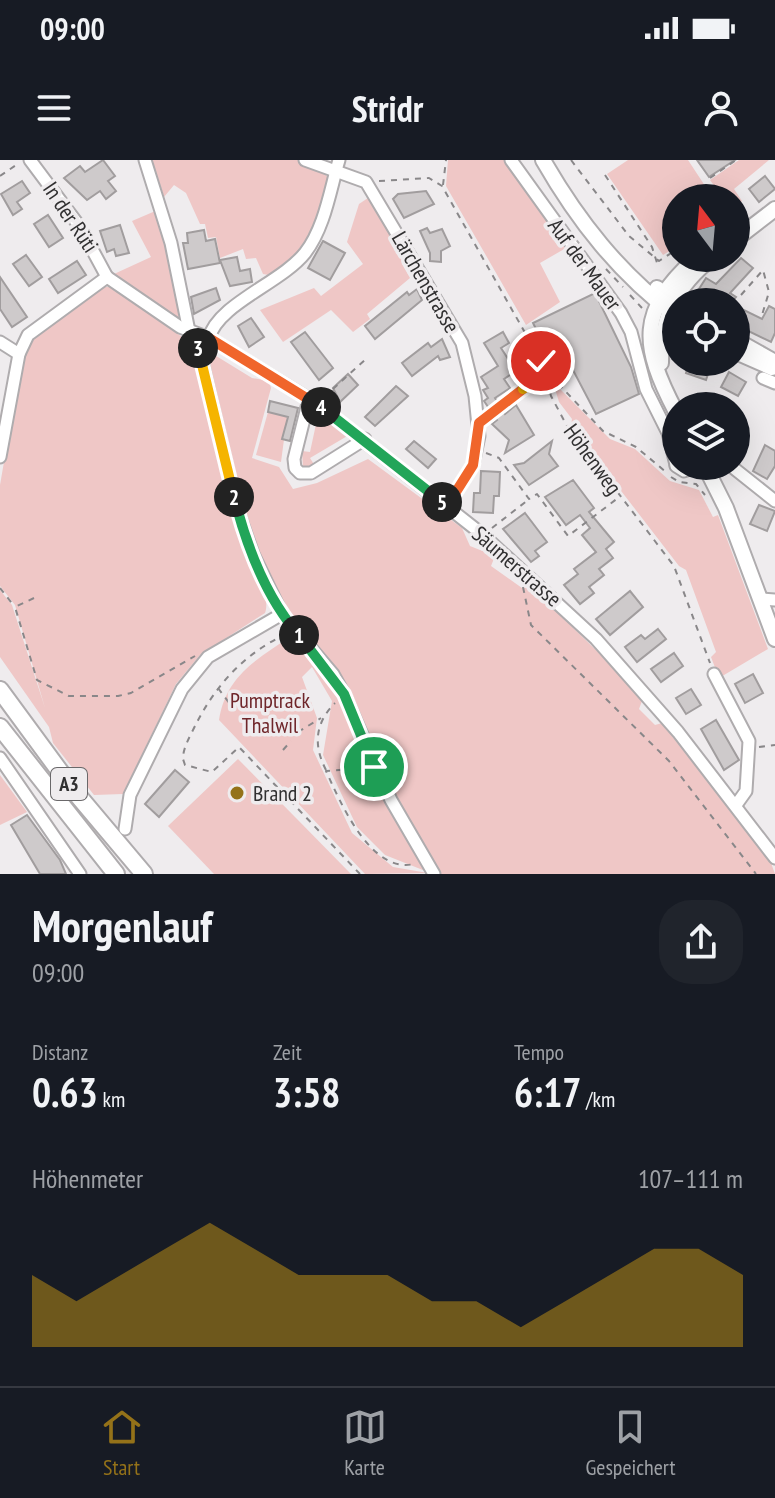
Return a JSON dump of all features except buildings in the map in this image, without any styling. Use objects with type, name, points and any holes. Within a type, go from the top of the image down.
[{"type":"highway","name":"A3","points":[[0,690],[75,792],[144,874]]},
{"type":"highway","name":"A3","points":[[0,727],[116,874]]},
{"type":"main road","points":[[543,160],[590,235],[660,305]]},
{"type":"main road","points":[[750,228],[775,209]]},
{"type":"main road","points":[[667,392],[660,376],[660,305],[685,272]]},
{"type":"main road","points":[[660,305],[695,272]]},
{"type":"main road","points":[[750,348],[775,362]]},
{"type":"main road","points":[[750,358],[775,368]]},
{"type":"main road","points":[[710,480],[768,600],[775,639]]},
{"type":"street","name":"In der Rüti","points":[[27,160],[80,227],[107,277]]},
{"type":"street","points":[[145,160],[199,335],[198,345],[236,506],[253,554],[282,614],[333,674],[391,800],[434,874]]},
{"type":"street","points":[[305,160],[366,182]]},
{"type":"street","points":[[199,335],[283,273],[306,252],[320,224],[339,160]]},
{"type":"street","name":"Auf der Mauer","points":[[511,160],[621,313],[646,389],[662,421]]},
{"type":"street","name":"Lärchenstrasse","points":[[366,182],[462,343],[479,423],[477,451],[466,480],[447,506]]},
{"type":"street","name":"Säumerstrasse","points":[[107,277],[199,335],[315,400],[521,569],[596,639],[736,805],[775,858]]},
{"type":"street","points":[[0,457],[19,354],[34,329],[107,277]]},
{"type":"street","points":[[0,342],[19,354]]},
{"type":"street","points":[[763,378],[775,383]]},
{"type":"street","points":[[315,400],[294,459],[297,471],[311,473],[365,439]]},
{"type":"street","points":[[749,480],[775,501]]},
{"type":"street","points":[[125,829],[130,795],[182,689],[208,657],[282,614]]},
{"type":"street","points":[[714,674],[747,734],[750,747],[746,791],[736,805]]},
{"type":"street","points":[[0,758],[80,874]]},
{"type":"path","points":[[0,176],[27,160]]},
{"type":"path","points":[[366,182],[429,178],[442,186],[446,160]]},
{"type":"path","points":[[571,160],[629,236],[658,264]]},
{"type":"path","points":[[710,178],[736,160]]},
{"type":"path","points":[[605,175],[658,264]]},
{"type":"path","name":"Höhenweg","points":[[442,186],[522,326],[567,426],[674,566],[714,674]]},
{"type":"path","points":[[658,264],[662,261]]},
{"type":"path","points":[[607,266],[605,270],[660,305]]},
{"type":"path","points":[[747,288],[763,270],[769,292],[762,315]]},
{"type":"path","points":[[315,400],[366,359]]},
{"type":"path","points":[[479,423],[529,385],[546,376],[552,377],[603,431],[636,447],[673,480],[696,484],[707,499]]},
{"type":"path","points":[[477,451],[496,456],[529,499]]},
{"type":"path","points":[[486,533],[537,494],[568,536],[620,496]]},
{"type":"path","points":[[521,569],[531,625],[669,761],[756,874]]},
{"type":"path","points":[[0,588],[15,607],[37,680],[69,696],[131,693],[194,656],[208,657]]},
{"type":"path","points":[[15,607],[34,598]]},
{"type":"path","points":[[294,630],[254,652],[217,687],[183,751],[185,765],[212,772],[239,747],[360,874]]},
{"type":"path","points":[[217,687],[230,704],[246,697]]},
{"type":"path","points":[[298,732],[322,717],[344,694]]},
{"type":"path","points":[[322,717],[317,749],[348,819],[370,845],[401,865],[410,866],[426,859]]},
{"type":"path","points":[[283,750],[291,741]]},
{"type":"path","points":[[750,747],[775,745]]},
{"type":"path","points":[[326,771],[369,767]]},
{"type":"green space","points":[[152,160],[299,160],[329,177],[330,182],[305,248],[274,276],[263,274],[256,258],[246,259],[243,249],[220,258],[216,237],[208,238],[205,224],[200,224],[186,193],[174,185],[164,197]]},
{"type":"green space","points":[[448,160],[508,160],[566,248],[540,263],[560,302],[526,325],[446,186]]},
{"type":"green space","points":[[628,160],[688,160],[704,184],[662,184],[662,254],[607,174]]},
{"type":"green space","points":[[739,160],[769,160],[740,184],[713,184],[710,180]]},
{"type":"green space","points":[[371,196],[409,258],[402,264],[410,278],[367,314],[370,319],[353,332],[331,310],[283,342],[260,310],[314,288],[321,296],[363,264],[347,242],[359,204]]},
{"type":"green space","points":[[160,209],[183,322],[114,274],[151,257],[132,221]]},
{"type":"green space","points":[[99,287],[112,287],[192,344],[235,520],[261,580],[266,604],[265,613],[200,655],[176,684],[123,794],[94,795],[53,743],[49,727],[0,657],[0,590],[12,605],[45,708],[15,605],[0,586],[0,485],[22,358],[29,338]]},
{"type":"green space","name":"Pumptrack Thalwil","points":[[208,351],[252,378],[269,381],[271,388],[252,458],[279,467],[293,489],[317,483],[368,459],[462,528],[470,546],[495,556],[491,566],[522,588],[527,583],[599,653],[642,701],[639,709],[655,725],[662,723],[771,863],[775,874],[433,874],[385,855],[357,827],[323,755],[332,701],[312,667],[302,677],[317,718],[313,750],[352,833],[393,867],[428,873],[365,874],[219,720],[228,692],[244,670],[291,636],[309,661],[256,565],[228,458]]},
{"type":"green space","points":[[553,382],[610,439],[635,449],[662,474],[662,480],[699,490],[713,517],[718,515],[768,649],[719,678],[711,657],[716,652],[686,570],[679,566],[571,426],[572,419],[559,402]]},
{"type":"green space","points":[[268,412],[287,417],[281,462],[256,455]]},
{"type":"green space","points":[[318,415],[349,435],[310,458],[315,466],[303,468],[302,451],[310,452]]},
{"type":"green space","name":"Brand 2","points":[[238,759],[351,874],[214,874],[168,826]]},
{"type":"green space","points":[[0,775],[27,812],[0,825]]},
{"type":"place","name":"Brand 2","points":[[237,793]]},
{"type":"route","points":[[374,767],[333,674],[282,614],[253,554],[236,506],[198,345],[200,336],[317,404],[447,506],[473,465],[479,423],[536,380],[546,376],[541,361]]}]
